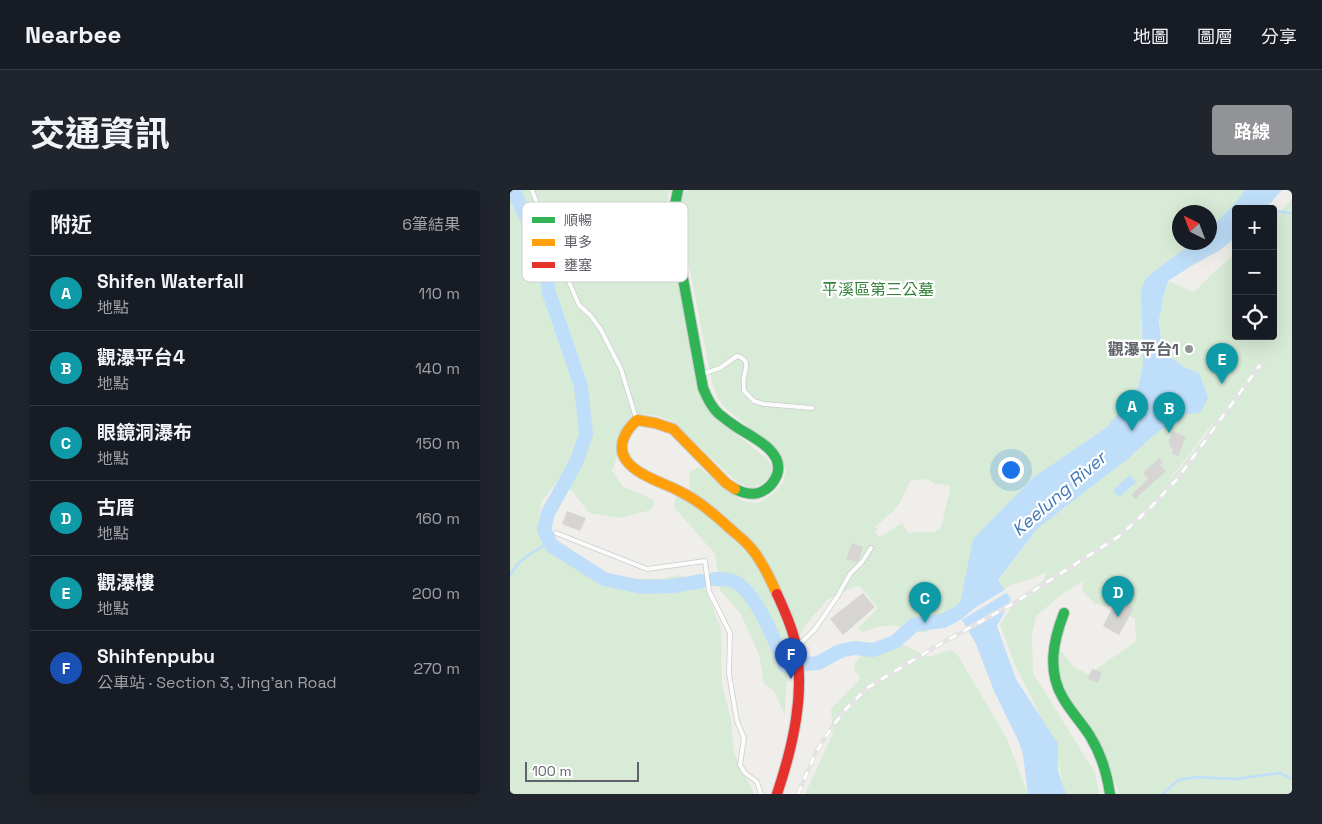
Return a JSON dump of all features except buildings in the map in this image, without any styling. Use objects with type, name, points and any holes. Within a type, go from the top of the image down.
[{"type":"main road","points":[[674,202],[678,190]]},
{"type":"main road","points":[[684,282],[700,375],[709,403],[718,413],[740,430],[764,444],[774,455],[778,463],[775,480],[769,487],[756,494],[736,490],[726,483],[673,429],[655,422],[637,420],[625,434],[622,447],[625,460],[638,470],[685,493],[751,547],[761,560],[788,618],[796,647],[799,679],[790,750],[777,794]]},
{"type":"main road","points":[[1064,613],[1059,624],[1054,650],[1053,668],[1057,685],[1063,698],[1098,750],[1110,794]]},
{"type":"lane","points":[[532,190],[537,202]]},
{"type":"lane","points":[[568,282],[579,305],[591,316],[601,330],[621,369],[637,420]]},
{"type":"lane","points":[[700,375],[720,368],[737,356],[746,361],[747,367],[743,381],[744,391],[754,401],[764,404],[812,408]]},
{"type":"lane","points":[[556,533],[647,569],[705,561],[709,592],[730,633],[729,674],[737,721],[744,738],[740,765],[745,773],[757,782],[761,794]]},
{"type":"lane","points":[[796,647],[815,628],[837,597],[850,574],[862,562],[871,548]]},
{"type":"green space","points":[[510,190],[670,190],[668,202],[522,202],[522,282],[680,282],[700,388],[711,412],[767,459],[773,467],[771,477],[752,488],[738,483],[673,422],[659,416],[643,414],[629,420],[620,434],[617,457],[612,471],[623,487],[655,501],[651,510],[620,518],[589,513],[573,492],[559,479],[541,502],[538,527],[614,578],[660,579],[679,575],[705,588],[721,630],[722,684],[731,721],[734,753],[754,794],[510,794]]},
{"type":"green space","name":"平溪區第三公墓","points":[[687,190],[1245,190],[1217,222],[1217,205],[1172,205],[1172,250],[1183,250],[1152,273],[1141,323],[1143,365],[1138,388],[1107,427],[1034,477],[974,539],[959,608],[925,633],[893,625],[877,627],[863,632],[857,629],[878,608],[859,585],[828,599],[808,622],[788,653],[785,715],[774,691],[764,683],[759,655],[741,614],[720,590],[715,554],[674,507],[676,497],[690,492],[689,473],[698,467],[742,501],[758,503],[772,495],[783,483],[786,470],[782,458],[776,449],[725,408],[717,397],[712,382],[688,260],[688,202],[682,202],[682,197]],"holes":[[[927,479],[935,484],[949,485],[950,490],[941,528],[935,532],[912,532],[909,534],[902,523],[880,537],[875,532],[877,529],[875,527],[901,501],[910,481]]]},
{"type":"green space","points":[[1292,199],[1292,794],[1118,794],[1118,789],[1098,754],[1065,708],[1050,652],[1062,652],[1074,667],[1088,674],[1136,641],[1135,619],[1118,609],[1095,604],[1082,591],[1084,580],[1060,596],[1036,616],[1032,634],[1033,673],[1095,773],[1099,794],[1063,794],[1061,776],[1052,743],[1015,665],[1000,625],[1018,598],[1044,580],[1047,571],[1037,577],[1013,584],[1004,589],[998,581],[1038,528],[1134,454],[1155,434],[1183,415],[1199,373],[1173,359],[1162,346],[1160,314],[1162,301],[1168,281],[1194,292],[1232,256],[1232,340],[1277,340],[1277,215]],"holes":[[[1216,418],[1206,435],[1182,466],[1154,497],[1186,459]]]},
{"type":"green space","points":[[902,644],[929,657],[950,650],[957,654],[1006,737],[1028,794],[805,794],[833,733],[831,709],[861,678],[855,671],[854,664],[860,657]]},
{"type":"water","points":[[1245,190],[1282,190],[1269,205],[1233,205]]},
{"type":"water","name":"Keelung River","points":[[1232,206],[1232,240],[1220,250],[1168,281],[1159,322],[1162,346],[1169,356],[1184,367],[1199,373],[1208,398],[1201,412],[1183,415],[1155,434],[1129,458],[1038,528],[998,580],[1011,599],[997,626],[1016,679],[1058,744],[1058,771],[1066,794],[1028,794],[1023,755],[1018,740],[994,691],[976,644],[958,613],[973,539],[1034,477],[1107,427],[1138,388],[1143,365],[1141,291],[1145,280],[1183,250],[1217,250],[1217,222]]},
{"type":"water","points":[[1130,475],[1136,482],[1119,497],[1113,490]]},
{"type":"pier","points":[[1006,589],[1008,592],[960,621],[958,618]]},
{"type":"pier","points":[[1013,601],[1009,608],[966,632],[964,628]]},
{"type":"waterway","points":[[513,190],[522,209]]},
{"type":"waterway","points":[[510,193],[516,195]]},
{"type":"waterway","points":[[1277,211],[1292,213]]},
{"type":"waterway","points":[[547,282],[549,293],[581,386],[586,434],[576,463],[548,513],[544,530],[552,546],[604,579],[641,587],[673,586],[702,581]]},
{"type":"waterway","points":[[510,575],[522,560],[550,542]]},
{"type":"waterway","points":[[714,579],[732,581],[745,590],[759,609],[785,666],[791,665]]},
{"type":"waterway","points":[[804,664],[818,663],[840,651],[854,648],[873,650],[895,642],[914,625],[943,621],[958,613],[971,602]]},
{"type":"waterway","points":[[1163,794],[1178,780],[1196,777],[1235,779],[1280,773],[1292,779]]},
{"type":"railway","points":[[798,794],[816,752],[832,727],[846,709],[867,688],[1014,603],[1118,537],[1150,508],[1178,478],[1260,365]]},
{"type":"traffic: fast","points":[[675,202],[678,190]]},
{"type":"traffic: fast","points":[[684,282],[703,388],[710,402],[721,416],[759,441],[777,459],[777,475],[764,491],[751,494],[735,489]]},
{"type":"traffic: fast","points":[[1064,613],[1057,634],[1053,656],[1055,677],[1063,698],[1094,743],[1105,771],[1110,794]]},
{"type":"traffic: slow","points":[[735,489],[726,483],[673,429],[637,420],[626,433],[622,444],[623,455],[626,460],[636,470],[694,500],[715,515],[741,538],[759,558],[777,594]]},
{"type":"traffic: jam","points":[[777,594],[795,641],[799,680],[793,738],[777,794]]},
{"type":"place","name":"觀瀑平台1","points":[[1189,349]]},
{"type":"place","name":"觀瀑樓","points":[[1222,384]]},
{"type":"place","name":"Shifen Waterfall","points":[[1132,431]]},
{"type":"place","name":"觀瀑平台4","points":[[1169,433]]},
{"type":"place","name":"古厝","points":[[1118,617]]},
{"type":"place","name":"眼鏡洞瀑布","points":[[925,623]]},
{"type":"place","name":"Shihfenpubu","points":[[791,679]]}]
